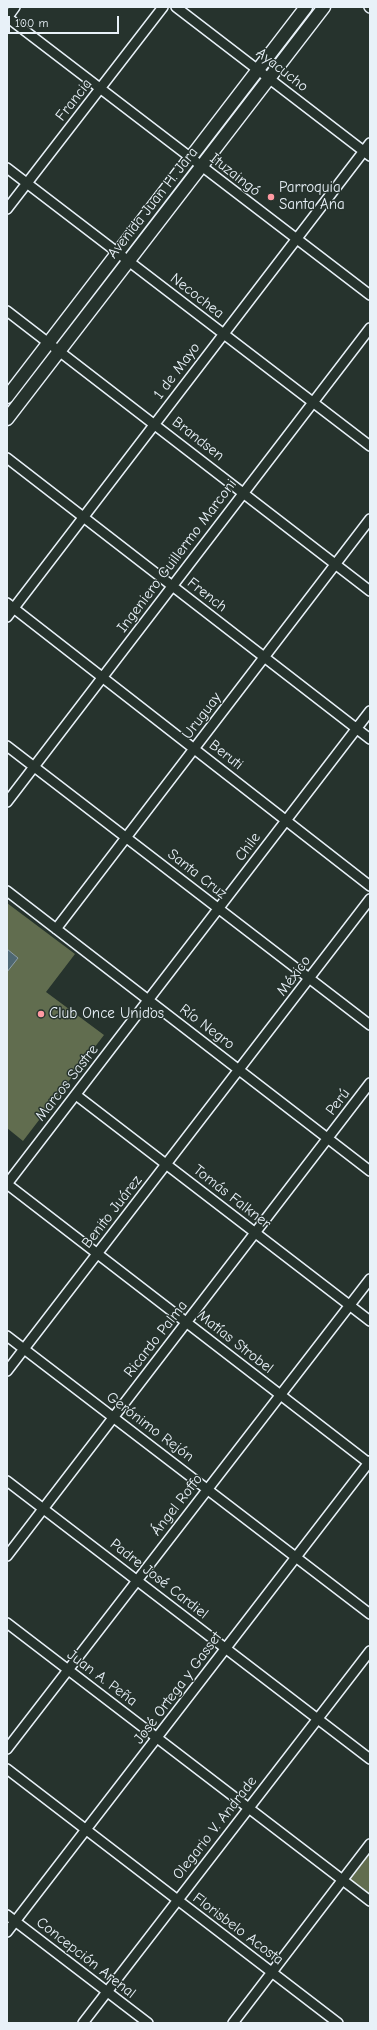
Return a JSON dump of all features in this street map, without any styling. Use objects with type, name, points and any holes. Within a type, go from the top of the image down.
[{"type":"main road","name":"Avenida Juan H. Jara","points":[[7,397],[306,7]]},
{"type":"main road","name":"Avenida Juan H. Jara","points":[[7,420],[324,7]]},
{"type":"street","points":[[7,17],[15,7]]},
{"type":"street","name":"Francia","points":[[7,209],[163,7]]},
{"type":"street","name":"Ayacucho","points":[[176,7],[367,154]]},
{"type":"street","name":"Ituzaingó","points":[[7,17],[296,240],[370,295]]},
{"type":"street","name":"1 de Mayo","points":[[7,617],[10,605],[83,517],[296,240],[367,154],[370,143]]},
{"type":"street","name":"Necochea","points":[[7,168],[370,446]]},
{"type":"street","name":"Brandsen","points":[[7,311],[370,591]]},
{"type":"street","name":"Ingeniero Guillermo Marconi","points":[[7,802],[370,328]]},
{"type":"street","name":"French","points":[[7,458],[264,658],[370,738]]},
{"type":"street","name":"Uruguay","points":[[56,929],[370,519]]},
{"type":"street","name":"Beruti","points":[[10,605],[370,886]]},
{"type":"street","name":"Chile","points":[[149,1000],[370,711]]},
{"type":"street","name":"Santa Cruz","points":[[7,746],[370,1025]]},
{"type":"street","name":"Río Negro","points":[[7,891],[240,1069],[370,1171]]},
{"type":"street","name":"México","points":[[240,1069],[370,899]]},
{"type":"street","name":"Marcos Sastre","points":[[7,1184],[149,1000]]},
{"type":"street","name":"Benito Juárez","points":[[7,1371],[240,1069]]},
{"type":"street","name":"Perú","points":[[328,1138],[370,1083]]},
{"type":"street","name":"Tomás Falkner","points":[[76,1095],[370,1321]]},
{"type":"street","name":"Ricardo Palma","points":[[7,1556],[328,1138]]},
{"type":"street","name":"Matías Strobel","points":[[7,1184],[370,1463]]},
{"type":"street","name":"Ángel Roffo","points":[[7,1749],[370,1279]]},
{"type":"street","name":"Gerónimo Rejón","points":[[7,1336],[370,1614]]},
{"type":"street","name":"José Ortega y Gasset","points":[[7,1932],[370,1463]]},
{"type":"street","name":"Padre José Cardiel","points":[[7,1481],[370,1759]]},
{"type":"street","name":"Juan A. Peña","points":[[7,1622],[370,1901]]},
{"type":"street","name":"Olegario V. Andrade","points":[[83,2023],[370,1651]]},
{"type":"street","name":"Florisbelo Acosta","points":[[7,1769],[338,2023]]},
{"type":"street","points":[[233,2023],[370,1844]]},
{"type":"street","name":"Concepción Arenal","points":[[7,1915],[148,2023]]},
{"type":"green space","name":"Club Once Unidos","points":[[7,903],[75,954],[46,992],[104,1035],[23,1141],[7,1128]]},
{"type":"green space","points":[[370,1841],[370,1897],[343,1877]]},
{"type":"water","points":[[7,949],[18,958],[7,972]]},
{"type":"place","name":"Parroquia Santa Ana","points":[[271,197]]},
{"type":"place","name":"Club Once Unidos","points":[[41,1014]]}]
